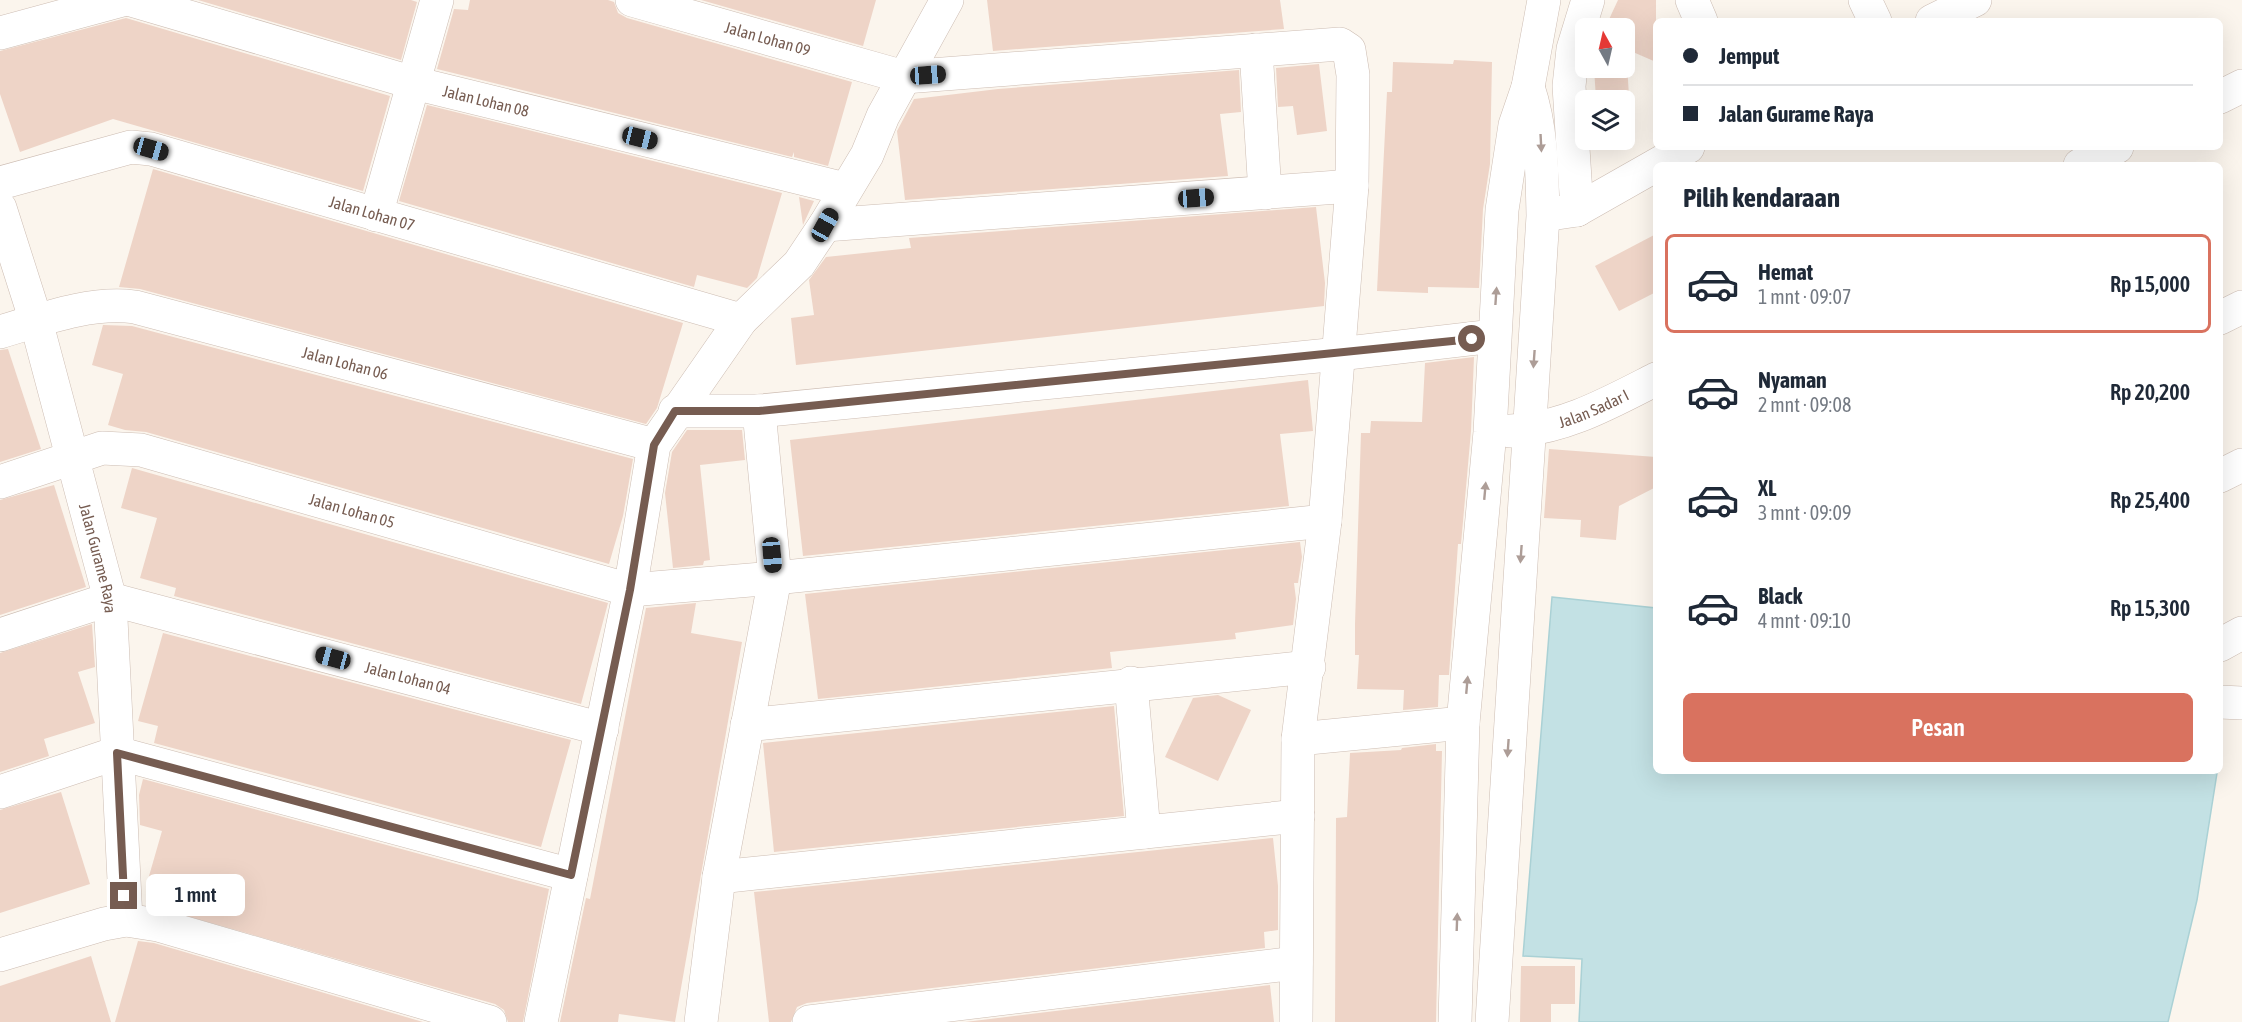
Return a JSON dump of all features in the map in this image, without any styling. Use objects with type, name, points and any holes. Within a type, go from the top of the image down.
[{"type":"street","points":[[0,33],[122,0]]},
{"type":"street","name":"Jalan Lohan 08","points":[[131,0],[414,83],[845,189]]},
{"type":"street","points":[[375,215],[436,0]]},
{"type":"street","name":"Jalan Lohan 09","points":[[632,0],[904,77]]},
{"type":"street","points":[[541,1022],[630,590],[654,445],[675,411],[741,320],[799,264],[825,225],[867,155],[883,116],[947,0]]},
{"type":"street","points":[[1455,1022],[1463,723],[1490,432],[1502,210],[1515,125],[1528,87],[1544,0]]},
{"type":"street","points":[[1577,210],[1569,86],[1573,49],[1588,0]]},
{"type":"street","points":[[1692,0],[1700,18]]},
{"type":"street","points":[[1865,0],[1874,18]]},
{"type":"street","points":[[1938,18],[1975,0]]},
{"type":"street","points":[[904,77],[1340,44],[1349,50],[1353,75],[1352,186],[1325,521],[1309,667],[1298,739],[1296,1022]]},
{"type":"street","points":[[1256,50],[1265,193]]},
{"type":"street","points":[[2223,96],[2242,86]]},
{"type":"street","points":[[1492,1022],[1543,216],[1541,137],[1538,117],[1528,87]]},
{"type":"street","name":"Jalan Lohan 07","points":[[0,183],[131,147],[151,149],[741,320]]},
{"type":"street","points":[[1662,162],[1683,150]]},
{"type":"street","points":[[2086,162],[2111,150]]},
{"type":"street","points":[[1502,210],[1543,216],[1577,210],[1653,167]]},
{"type":"street","points":[[825,225],[1352,186]]},
{"type":"street","name":"Jalan Gurame Raya","points":[[0,208],[36,321],[110,599],[126,920]]},
{"type":"street","name":"Jalan Lohan 06","points":[[0,332],[36,321],[111,304],[135,307],[654,445]]},
{"type":"street","points":[[2223,316],[2242,307]]},
{"type":"street","points":[[675,411],[759,411],[1339,354],[1494,336]]},
{"type":"street","name":"Jalan Sadar I","points":[[1490,432],[1530,430],[1585,414],[1653,380]]},
{"type":"street","points":[[701,1022],[718,877],[775,578],[759,411]]},
{"type":"street","name":"Jalan Lohan 05","points":[[0,482],[102,448],[141,450],[630,590]]},
{"type":"street","points":[[2223,474],[2242,465]]},
{"type":"street","points":[[630,590],[775,578],[1325,521]]},
{"type":"street","points":[[0,635],[110,599]]},
{"type":"street","name":"Jalan Lohan 04","points":[[110,599],[602,729]]},
{"type":"street","points":[[2223,643],[2242,633]]},
{"type":"street","points":[[747,725],[1131,683],[1309,667]]},
{"type":"street","points":[[1131,683],[1144,832]]},
{"type":"street","points":[[2223,702],[2242,703]]},
{"type":"street","points":[[1298,739],[1463,723]]},
{"type":"street","points":[[0,792],[117,753],[571,875]]},
{"type":"street","points":[[718,877],[1298,816]]},
{"type":"street","points":[[0,955],[104,924],[126,920],[158,925],[490,1022]]},
{"type":"street","points":[[809,1022],[1296,963]]},
{"type":"street","points":[[1455,963],[1494,965]]},
{"type":"water","points":[[1552,597],[1653,608],[1653,774],[2217,774],[2197,900],[2168,1022],[1579,1022],[1582,959],[1523,956]]},
{"type":"building","points":[[198,0],[411,0],[417,2],[401,60]]},
{"type":"building","points":[[470,0],[608,0],[614,2],[618,13],[627,18],[852,82],[828,166],[794,157],[794,152],[792,157],[437,69],[454,9],[468,10]]},
{"type":"building","points":[[701,0],[876,0],[863,46]]},
{"type":"building","points":[[987,0],[1280,0],[1284,29],[993,51]]},
{"type":"building","points":[[1618,0],[1656,0],[1656,18],[1653,18],[1653,61],[1635,53],[1635,18],[1610,18]]},
{"type":"building","points":[[126,18],[390,96],[363,191],[113,119],[20,152],[0,94],[0,51]]},
{"type":"building","points":[[1454,60],[1492,62],[1490,164],[1483,209],[1479,288],[1428,287],[1428,293],[1377,291],[1387,92],[1392,92],[1393,62],[1453,64]]},
{"type":"building","points":[[1319,64],[1327,131],[1297,135],[1293,106],[1278,107],[1276,68]]},
{"type":"building","points":[[1239,70],[1241,112],[1220,114],[1228,176],[905,200],[897,131],[914,99],[998,89]]},
{"type":"building","points":[[1595,78],[1628,78],[1629,90],[1595,90]]},
{"type":"building","points":[[427,105],[782,193],[757,278],[747,288],[697,275],[694,287],[399,201]]},
{"type":"building","points":[[153,169],[683,323],[657,408],[646,424],[140,289],[119,287]]},
{"type":"building","points":[[799,197],[814,201],[803,225]]},
{"type":"building","points":[[1316,207],[1325,283],[1324,306],[796,365],[791,318],[814,315],[809,280],[826,257],[911,248],[909,238]]},
{"type":"building","points":[[1653,236],[1653,294],[1619,311],[1595,266]]},
{"type":"building","points":[[103,325],[132,326],[633,459],[623,516],[609,564],[146,432],[125,430],[108,425],[123,374],[92,365]]},
{"type":"building","points":[[8,349],[41,449],[0,462],[0,350]]},
{"type":"building","points":[[1474,357],[1471,431],[1461,544],[1458,544],[1449,675],[1439,675],[1438,707],[1403,710],[1404,690],[1357,689],[1359,655],[1355,655],[1355,624],[1361,433],[1370,433],[1371,421],[1422,422],[1425,363]]},
{"type":"building","points":[[1308,380],[1313,431],[1280,434],[1289,506],[803,556],[790,440]]},
{"type":"building","points":[[687,430],[742,430],[745,460],[700,465],[710,560],[704,561],[703,565],[673,568],[665,493],[672,452]]},
{"type":"building","points":[[1549,449],[1653,457],[1653,489],[1619,506],[1616,540],[1580,537],[1581,520],[1544,518]]},
{"type":"building","points":[[132,468],[608,603],[581,704],[174,596],[176,588],[140,578],[157,518],[121,508]]},
{"type":"building","points":[[54,485],[86,587],[0,615],[0,500]]},
{"type":"building","points":[[1300,542],[1302,557],[1298,583],[1294,583],[1296,599],[1293,625],[1235,633],[1236,639],[1110,652],[1112,668],[818,699],[805,594]]},
{"type":"building","points":[[696,603],[691,633],[742,642],[675,1022],[619,1014],[618,1022],[560,1022],[586,898],[590,899],[646,608]]},
{"type":"building","points":[[92,624],[95,667],[78,672],[95,723],[44,739],[49,756],[0,772],[0,653]]},
{"type":"building","points":[[163,633],[571,740],[541,847],[154,743],[158,726],[138,721]]},
{"type":"building","points":[[1218,695],[1251,710],[1218,781],[1165,757],[1193,698]]},
{"type":"building","points":[[1114,706],[1124,816],[774,852],[763,743]]},
{"type":"building","points":[[1436,744],[1436,751],[1442,751],[1436,1022],[1335,1022],[1336,818],[1347,817],[1350,753],[1401,750],[1402,748]]},
{"type":"building","points":[[143,779],[549,889],[523,1022],[508,1022],[504,1010],[495,1004],[148,905],[154,885],[147,883],[162,831],[140,825],[139,795]]},
{"type":"building","points":[[61,792],[90,884],[0,913],[0,810]]},
{"type":"building","points":[[1273,838],[1278,886],[1278,930],[1264,932],[1265,948],[807,1003],[797,1007],[791,1022],[769,1022],[754,892]]},
{"type":"building","points":[[138,941],[154,943],[423,1022],[115,1022]]},
{"type":"building","points":[[91,956],[111,1022],[0,1022],[0,986]]},
{"type":"building","points":[[1521,966],[1575,966],[1575,1004],[1551,1004],[1551,1022],[1520,1022]]},
{"type":"building","points":[[1270,985],[1274,1022],[965,1022]]},
{"type":"route","points":[[124,896],[117,753],[571,875],[630,590],[654,445],[675,411],[759,411],[1472,339]]}]
